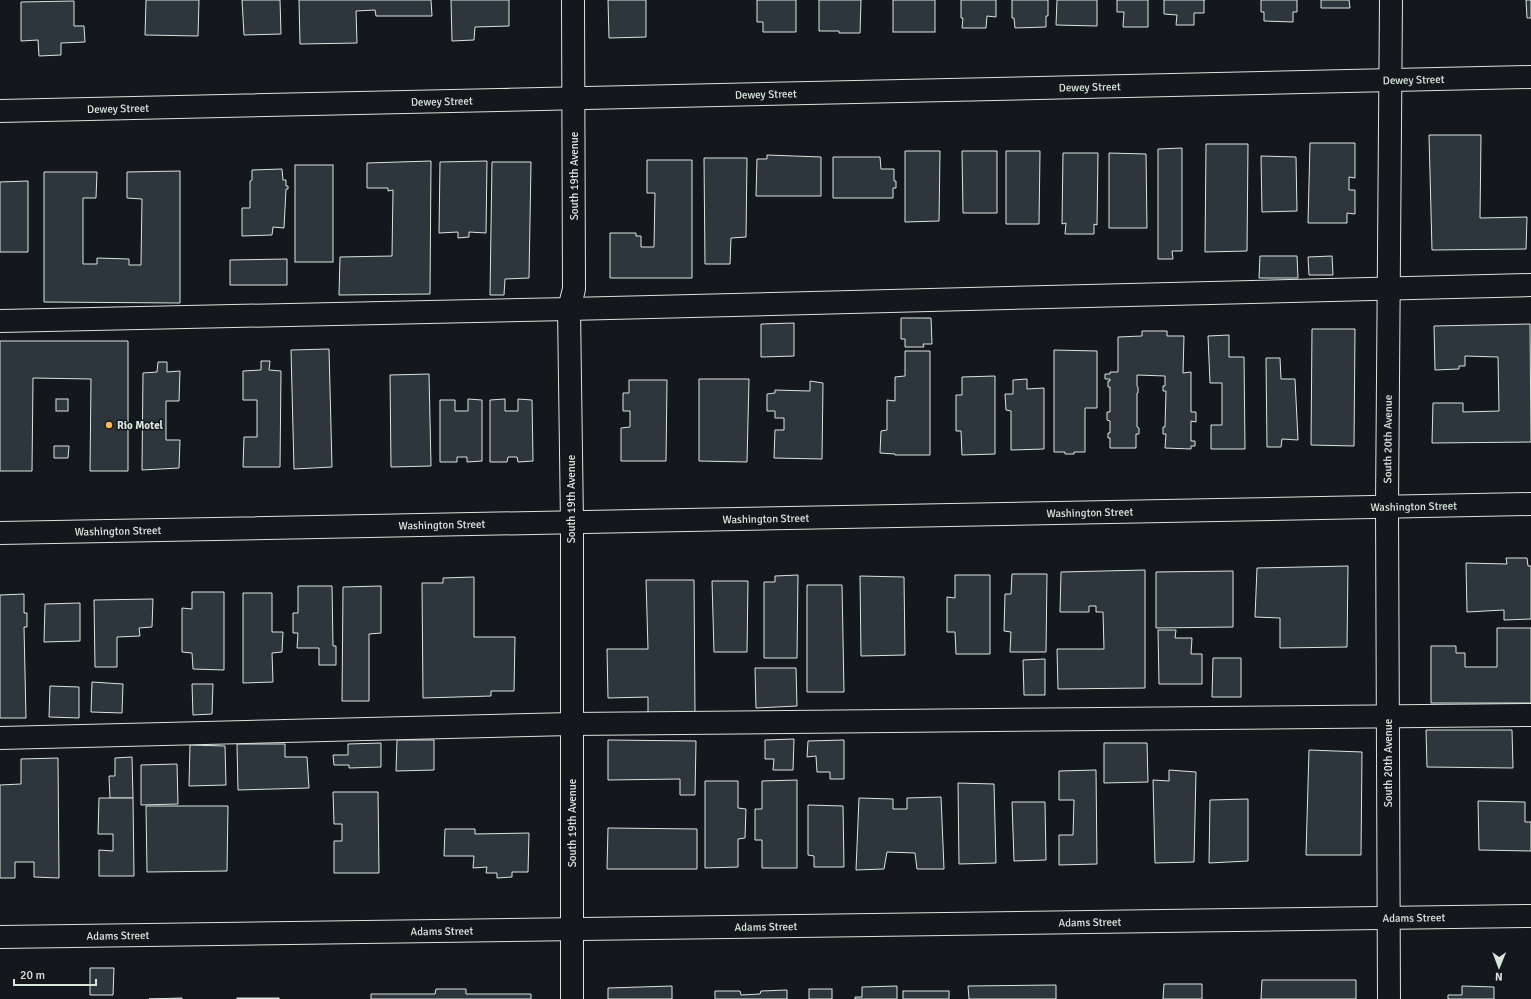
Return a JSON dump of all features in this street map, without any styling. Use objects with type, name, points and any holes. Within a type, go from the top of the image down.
[{"type":"street","name":"South 19th Avenue","points":[[572,999],[572,523],[569,309],[574,289],[573,0]]},
{"type":"street","name":"South 20th Avenue","points":[[1389,999],[1387,506],[1392,0]]},
{"type":"street","name":"Dewey Street","points":[[0,111],[1531,77]]},
{"type":"street","points":[[0,321],[569,309],[1531,285]]},
{"type":"street","name":"Washington Street","points":[[0,533],[1531,504]]},
{"type":"street","points":[[0,738],[571,724],[1531,715]]},
{"type":"street","name":"Adams Street","points":[[0,937],[1531,916]]},
{"type":"building","points":[[146,0],[199,0],[198,36],[145,35]]},
{"type":"building","points":[[242,0],[280,0],[281,34],[244,35]]},
{"type":"building","points":[[299,0],[431,0],[432,16],[376,16],[375,10],[356,11],[357,43],[300,44]]},
{"type":"building","points":[[451,0],[509,0],[509,26],[475,27],[474,40],[452,41]]},
{"type":"building","points":[[608,0],[646,0],[646,37],[609,38]]},
{"type":"building","points":[[757,0],[796,0],[796,32],[763,32],[763,22],[757,22]]},
{"type":"building","points":[[819,0],[861,0],[860,33],[819,31]]},
{"type":"building","points":[[893,0],[935,0],[935,32],[893,32]]},
{"type":"building","points":[[961,0],[996,0],[996,17],[987,16],[986,28],[962,28],[963,18],[961,18]]},
{"type":"building","points":[[1012,0],[1048,0],[1046,27],[1015,28],[1014,18],[1012,18]]},
{"type":"building","points":[[1057,0],[1097,0],[1097,26],[1056,25]]},
{"type":"building","points":[[1117,0],[1148,0],[1148,27],[1123,27],[1124,12],[1117,12]]},
{"type":"building","points":[[1164,0],[1204,0],[1204,13],[1194,13],[1194,25],[1176,25],[1177,15],[1164,14]]},
{"type":"building","points":[[1261,0],[1297,0],[1297,12],[1293,12],[1293,22],[1264,21],[1264,12],[1261,12]]},
{"type":"building","points":[[1321,0],[1349,0],[1350,8],[1321,8]]},
{"type":"building","points":[[1526,0],[1531,0],[1531,18],[1527,18]]},
{"type":"building","points":[[74,1],[74,26],[84,26],[85,42],[61,43],[61,55],[39,56],[38,40],[21,41],[21,2]]},
{"type":"building","points":[[1429,135],[1481,135],[1480,218],[1527,217],[1526,249],[1432,250]]},
{"type":"building","points":[[1310,143],[1355,143],[1355,178],[1349,177],[1349,190],[1355,190],[1355,214],[1347,213],[1347,223],[1308,223]]},
{"type":"building","points":[[1206,144],[1248,144],[1247,251],[1205,252]]},
{"type":"building","points":[[1182,148],[1182,251],[1172,251],[1173,259],[1158,259],[1158,149]]},
{"type":"building","points":[[905,151],[940,151],[939,221],[905,222]]},
{"type":"building","points":[[962,151],[997,151],[997,213],[963,213]]},
{"type":"building","points":[[1006,151],[1040,151],[1039,224],[1006,224]]},
{"type":"building","points":[[1063,153],[1098,153],[1097,225],[1094,224],[1094,234],[1065,234],[1066,223],[1062,224]]},
{"type":"building","points":[[1109,153],[1146,154],[1147,228],[1109,228]]},
{"type":"building","points":[[767,155],[821,157],[821,196],[756,196],[757,159],[767,159]]},
{"type":"building","points":[[1261,156],[1296,157],[1297,211],[1262,212]]},
{"type":"building","points":[[833,157],[880,157],[881,169],[894,169],[894,181],[896,181],[896,188],[893,188],[893,198],[833,198]]},
{"type":"building","points":[[704,158],[747,158],[746,237],[731,238],[730,264],[705,264]]},
{"type":"building","points":[[647,160],[692,160],[692,278],[610,278],[610,233],[636,233],[636,236],[641,236],[641,247],[654,247],[655,193],[647,193]]},
{"type":"building","points":[[431,161],[430,294],[339,295],[340,257],[392,256],[393,190],[388,191],[388,188],[367,188],[367,163]]},
{"type":"building","points":[[487,161],[486,233],[469,232],[469,237],[458,238],[458,232],[439,233],[440,162]]},
{"type":"building","points":[[492,162],[531,162],[529,278],[505,279],[504,295],[490,295]]},
{"type":"building","points":[[295,165],[333,165],[333,262],[295,262]]},
{"type":"building","points":[[282,169],[283,180],[286,180],[286,186],[288,186],[288,189],[286,189],[284,228],[273,227],[272,235],[242,236],[242,208],[250,208],[250,181],[252,180],[252,170]]},
{"type":"building","points":[[180,171],[180,303],[44,302],[44,172],[97,172],[96,198],[83,198],[83,264],[97,264],[97,258],[129,259],[129,265],[141,265],[142,199],[127,198],[127,172]]},
{"type":"building","points":[[28,181],[28,252],[0,252],[0,182]]},
{"type":"building","points":[[1260,256],[1297,256],[1298,278],[1259,278]]},
{"type":"building","points":[[1332,256],[1333,275],[1309,275],[1308,257]]},
{"type":"building","points":[[287,259],[287,285],[230,285],[230,260]]},
{"type":"building","points":[[901,318],[931,318],[932,344],[923,344],[924,347],[905,347],[905,339],[901,339]]},
{"type":"building","points":[[794,323],[794,356],[761,357],[761,324]]},
{"type":"building","points":[[1530,324],[1531,442],[1432,443],[1433,403],[1463,403],[1463,412],[1499,411],[1498,357],[1465,356],[1465,366],[1459,366],[1459,369],[1435,370],[1434,326]]},
{"type":"building","points":[[1312,329],[1355,329],[1354,446],[1311,445]]},
{"type":"building","points":[[1142,331],[1167,331],[1167,336],[1184,336],[1183,373],[1191,372],[1191,412],[1196,412],[1196,422],[1191,421],[1191,441],[1195,441],[1195,446],[1191,446],[1191,449],[1165,448],[1166,434],[1163,434],[1163,427],[1165,427],[1166,391],[1163,391],[1163,386],[1165,386],[1165,376],[1137,375],[1137,427],[1139,428],[1139,434],[1136,434],[1136,448],[1110,448],[1110,438],[1108,438],[1108,433],[1110,433],[1110,421],[1107,420],[1107,412],[1110,412],[1110,387],[1108,387],[1108,381],[1110,381],[1110,379],[1105,379],[1105,374],[1110,374],[1110,372],[1118,372],[1118,337],[1142,336]]},
{"type":"building","points":[[1229,335],[1229,357],[1244,357],[1245,449],[1211,449],[1211,425],[1222,425],[1222,383],[1210,383],[1208,336]]},
{"type":"building","name":"Rio Motel","points":[[0,341],[128,341],[128,471],[90,471],[91,379],[33,378],[32,471],[0,471]]},
{"type":"building","points":[[329,349],[332,467],[294,469],[291,350]]},
{"type":"building","points":[[1054,350],[1097,351],[1097,408],[1085,408],[1085,452],[1065,454],[1065,452],[1054,452]]},
{"type":"building","points":[[905,351],[930,351],[930,455],[895,455],[880,453],[881,431],[887,430],[887,400],[895,401],[895,377],[905,376]]},
{"type":"building","points":[[1266,358],[1280,358],[1281,379],[1295,379],[1298,440],[1282,439],[1281,447],[1267,447]]},
{"type":"building","points":[[261,361],[270,361],[269,370],[281,371],[280,467],[243,467],[244,437],[257,437],[257,400],[243,400],[243,371],[261,370]]},
{"type":"building","points":[[158,362],[167,362],[167,372],[180,371],[179,401],[166,401],[166,440],[180,440],[179,468],[142,470],[143,373],[157,372]]},
{"type":"building","points":[[429,374],[431,466],[391,467],[390,375]]},
{"type":"building","points":[[995,376],[995,454],[962,455],[961,431],[956,431],[956,395],[962,395],[962,377]]},
{"type":"building","points":[[699,379],[749,379],[747,462],[699,461]]},
{"type":"building","points":[[1027,379],[1027,389],[1044,388],[1044,449],[1011,450],[1011,411],[1006,410],[1005,394],[1013,394],[1013,380]]},
{"type":"building","points":[[629,380],[667,380],[666,461],[621,461],[621,428],[630,427],[630,411],[623,411],[623,393],[629,393]]},
{"type":"building","points":[[810,381],[823,383],[822,459],[774,458],[775,430],[784,430],[784,418],[775,418],[775,411],[767,411],[767,394],[775,393],[775,390],[810,391]]},
{"type":"building","points":[[56,399],[68,399],[68,411],[56,411]]},
{"type":"building","points":[[468,399],[482,400],[482,461],[467,462],[467,457],[457,457],[457,462],[440,462],[440,400],[455,400],[455,411],[468,411]]},
{"type":"building","points":[[505,399],[505,411],[518,411],[518,399],[532,400],[533,461],[518,462],[517,457],[508,457],[507,462],[490,462],[490,400]]},
{"type":"building","points":[[54,446],[69,446],[68,458],[54,458]]},
{"type":"building","points":[[1506,558],[1527,558],[1528,566],[1531,566],[1531,619],[1504,620],[1504,610],[1467,612],[1466,563],[1507,564]]},
{"type":"building","points":[[1348,566],[1347,647],[1280,648],[1280,618],[1255,617],[1257,568]]},
{"type":"building","points":[[1145,570],[1145,688],[1058,689],[1057,649],[1104,649],[1103,612],[1096,612],[1096,606],[1089,606],[1089,612],[1060,612],[1061,572]]},
{"type":"building","points":[[1233,571],[1233,627],[1156,628],[1156,572]]},
{"type":"building","points":[[1012,574],[1047,574],[1046,652],[1010,652],[1011,632],[1004,631],[1005,594],[1011,594]]},
{"type":"building","points":[[798,575],[797,658],[764,658],[764,582],[775,582],[775,576]]},
{"type":"building","points":[[955,575],[990,575],[990,654],[956,654],[955,632],[947,632],[947,597],[955,598]]},
{"type":"building","points":[[860,576],[904,577],[905,655],[861,656]]},
{"type":"building","points":[[474,577],[474,637],[515,637],[514,691],[491,691],[491,696],[423,698],[422,583],[443,583],[443,578]]},
{"type":"building","points":[[646,580],[694,580],[695,713],[648,713],[648,697],[608,698],[607,649],[648,649]]},
{"type":"building","points":[[712,581],[748,581],[747,652],[714,652]]},
{"type":"building","points":[[807,585],[842,585],[844,692],[807,692]]},
{"type":"building","points":[[298,586],[332,586],[333,646],[336,646],[336,665],[319,665],[319,648],[297,648],[298,633],[293,633],[293,613],[298,613]]},
{"type":"building","points":[[381,586],[381,633],[369,634],[369,701],[342,701],[343,587]]},
{"type":"building","points":[[192,592],[224,592],[224,670],[193,669],[192,653],[182,652],[182,608],[192,609]]},
{"type":"building","points":[[243,593],[272,593],[272,632],[283,632],[282,652],[272,653],[273,682],[243,683]]},
{"type":"building","points":[[24,594],[24,613],[27,613],[27,627],[24,627],[26,718],[0,718],[0,595]]},
{"type":"building","points":[[153,599],[152,627],[139,628],[140,636],[117,637],[117,667],[95,667],[94,600]]},
{"type":"building","points":[[80,603],[80,641],[44,642],[45,604]]},
{"type":"building","points":[[1497,628],[1531,628],[1531,703],[1431,703],[1431,646],[1456,646],[1456,653],[1465,653],[1465,667],[1497,667]]},
{"type":"building","points":[[1158,630],[1176,630],[1175,638],[1192,638],[1191,654],[1202,654],[1202,684],[1159,684]]},
{"type":"building","points":[[1213,658],[1241,658],[1241,697],[1212,697]]},
{"type":"building","points":[[1045,659],[1045,695],[1024,695],[1023,660]]},
{"type":"building","points":[[755,668],[796,668],[797,706],[756,708]]},
{"type":"building","points":[[92,682],[123,684],[122,713],[91,712]]},
{"type":"building","points":[[192,684],[213,684],[212,714],[193,715]]},
{"type":"building","points":[[50,686],[79,687],[79,718],[49,717]]},
{"type":"building","points":[[1426,730],[1512,730],[1513,768],[1427,767]]},
{"type":"building","points":[[794,739],[793,770],[773,770],[774,759],[765,759],[765,740]]},
{"type":"building","points":[[397,740],[434,740],[434,770],[396,771]]},
{"type":"building","points":[[608,740],[696,741],[695,795],[680,795],[680,779],[608,780]]},
{"type":"building","points":[[844,740],[844,779],[830,779],[830,772],[817,772],[816,756],[807,757],[808,741]]},
{"type":"building","points":[[381,743],[381,767],[349,768],[349,765],[334,765],[333,755],[348,755],[348,744]]},
{"type":"building","points":[[1104,743],[1147,743],[1148,782],[1104,783]]},
{"type":"building","points":[[237,744],[285,744],[285,757],[307,757],[309,788],[238,790]]},
{"type":"building","points":[[190,745],[225,746],[226,785],[189,786]]},
{"type":"building","points":[[1309,750],[1362,752],[1361,855],[1306,855]]},
{"type":"building","points":[[132,757],[133,798],[110,798],[109,776],[115,776],[115,758]]},
{"type":"building","points":[[58,758],[59,878],[34,877],[34,862],[15,862],[15,878],[0,878],[0,785],[21,784],[21,759]]},
{"type":"building","points":[[177,764],[178,804],[141,805],[141,765]]},
{"type":"building","points":[[1096,770],[1097,864],[1059,865],[1059,835],[1073,835],[1074,800],[1059,800],[1059,771]]},
{"type":"building","points":[[1169,770],[1196,772],[1194,862],[1155,863],[1153,780],[1169,781]]},
{"type":"building","points":[[797,780],[797,868],[762,868],[762,840],[755,840],[755,809],[762,809],[762,781]]},
{"type":"building","points":[[705,781],[738,781],[738,808],[746,809],[745,838],[738,839],[738,867],[705,868]]},
{"type":"building","points":[[958,783],[994,784],[996,863],[959,864]]},
{"type":"building","points":[[333,792],[378,792],[379,873],[334,873],[334,841],[342,841],[342,824],[334,824]]},
{"type":"building","points":[[941,797],[944,869],[917,869],[915,853],[887,852],[884,869],[856,870],[859,798],[893,799],[893,809],[907,809],[907,798]]},
{"type":"building","points":[[99,798],[133,798],[134,876],[99,876],[99,850],[113,851],[113,834],[98,834]]},
{"type":"building","points":[[1248,799],[1248,861],[1209,863],[1210,800]]},
{"type":"building","points":[[1478,801],[1525,802],[1525,822],[1531,822],[1531,851],[1479,850]]},
{"type":"building","points":[[1012,802],[1045,802],[1046,860],[1014,861]]},
{"type":"building","points":[[808,805],[843,806],[844,867],[814,867],[814,856],[808,855]]},
{"type":"building","points":[[146,806],[228,806],[227,871],[147,872]]},
{"type":"building","points":[[608,828],[697,829],[697,869],[607,869]]},
{"type":"building","points":[[445,829],[475,829],[475,834],[529,833],[528,872],[512,872],[512,877],[497,878],[497,873],[486,873],[487,867],[473,868],[474,856],[444,856]]},
{"type":"building","points":[[90,968],[114,968],[113,995],[90,995]]},
{"type":"building","points":[[1262,980],[1356,980],[1356,999],[1261,999]]},
{"type":"building","points":[[1164,984],[1202,984],[1202,999],[1163,999]]},
{"type":"building","points":[[1056,985],[1056,999],[969,999],[968,986]]},
{"type":"building","points":[[672,986],[672,999],[608,999],[608,988]]},
{"type":"building","points":[[897,986],[897,999],[855,999],[855,997],[862,997],[862,987]]},
{"type":"building","points":[[1462,986],[1494,987],[1494,999],[1448,999],[1448,995],[1462,995]]},
{"type":"building","points":[[436,989],[466,989],[466,994],[531,994],[531,999],[371,999],[371,994],[435,994]]},
{"type":"building","points":[[809,989],[832,989],[832,999],[809,999]]},
{"type":"building","points":[[787,990],[787,999],[715,999],[715,991],[740,991],[741,995],[760,994],[761,991]]},
{"type":"building","points":[[903,991],[949,991],[949,999],[903,999]]},
{"type":"building","points":[[182,998],[182,999],[149,999]]},
{"type":"building","points":[[279,998],[279,999],[237,999]]},
{"type":"place","name":"Rio Motel","points":[[109,425]]}]
